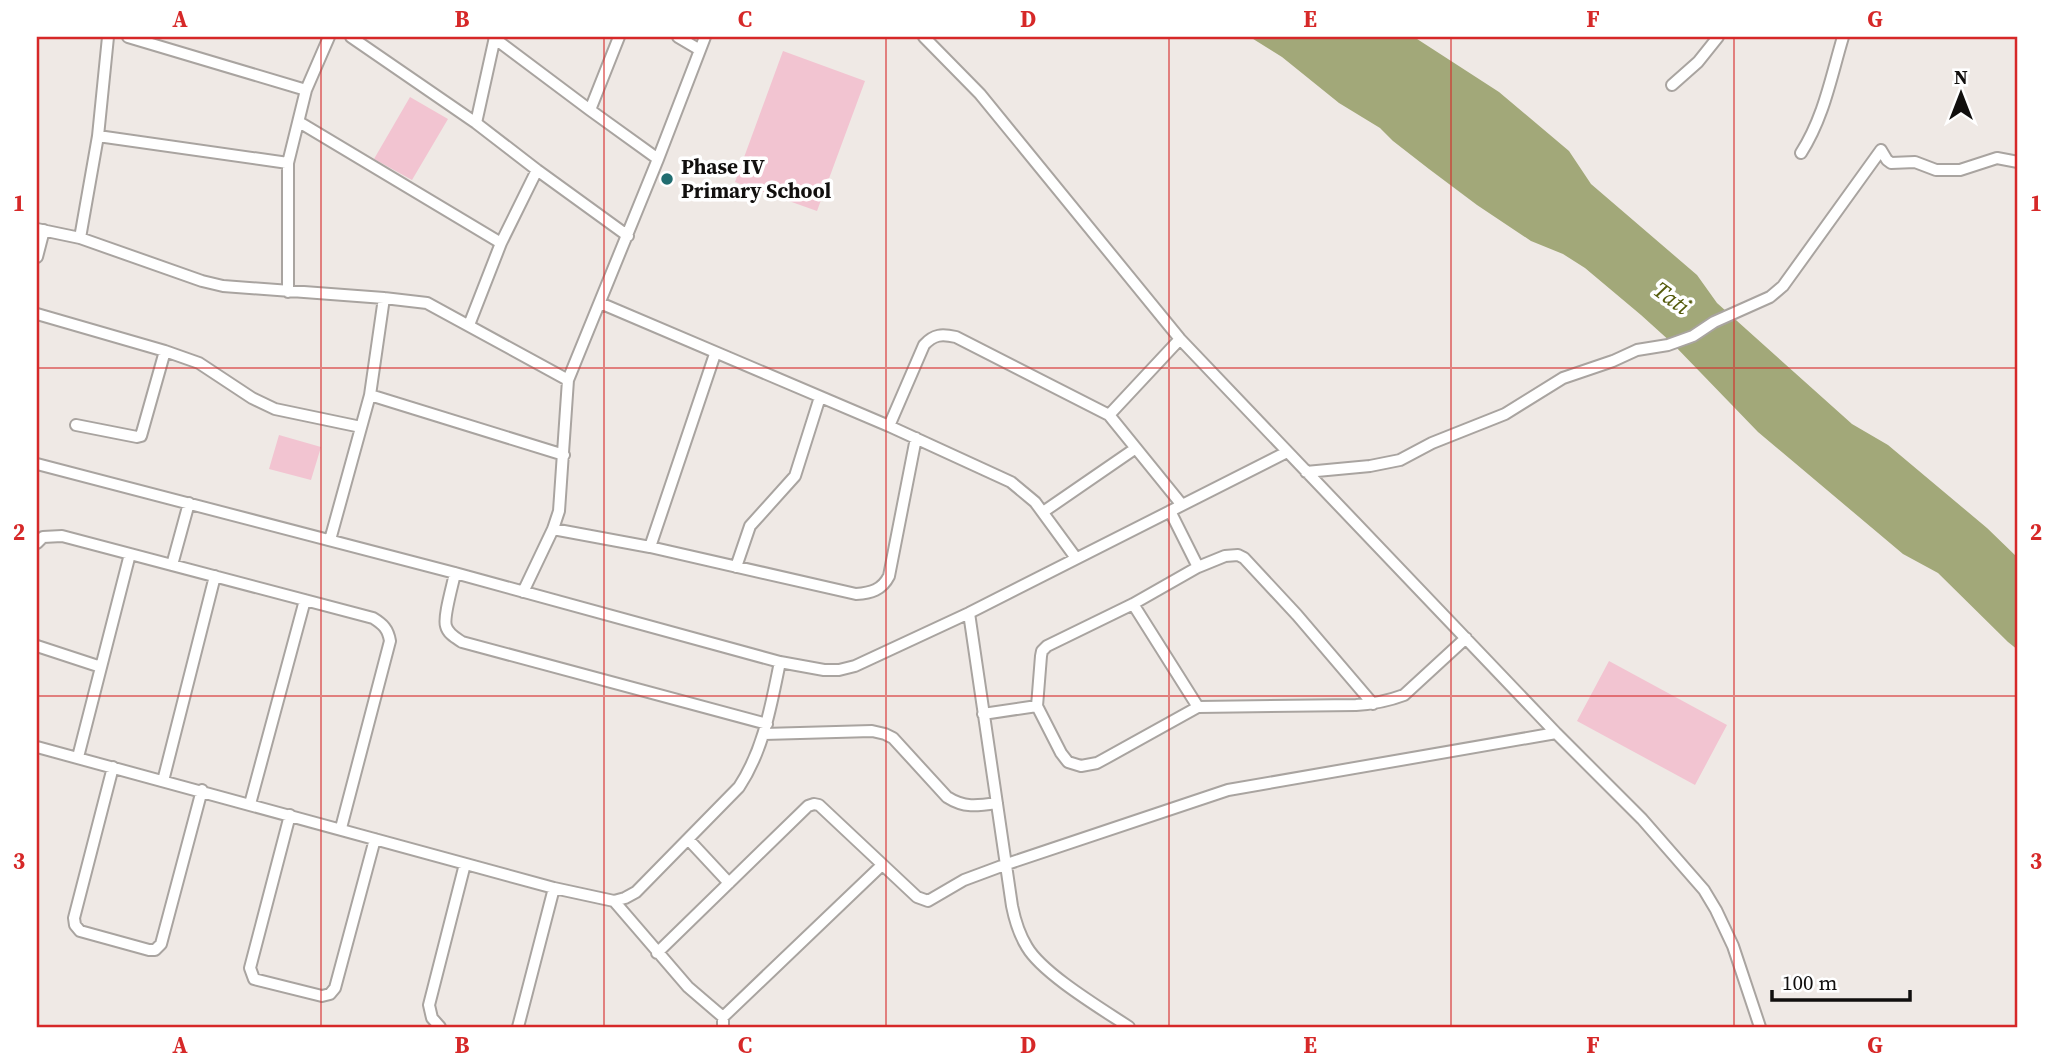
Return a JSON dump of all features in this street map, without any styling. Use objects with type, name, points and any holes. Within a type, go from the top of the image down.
[{"type":"street","points":[[80,237],[98,136],[108,37]]},
{"type":"street","points":[[128,37],[306,90]]},
{"type":"street","points":[[288,292],[288,163],[306,90],[329,37]]},
{"type":"street","points":[[351,37],[476,123],[628,236]]},
{"type":"street","points":[[476,123],[494,37],[659,159]]},
{"type":"street","points":[[590,110],[619,37]]},
{"type":"street","points":[[678,37],[701,50]]},
{"type":"street","points":[[523,592],[553,529],[562,498],[568,380],[659,159],[705,37]]},
{"type":"street","points":[[924,37],[980,94],[1180,339],[1556,733],[1642,819],[1704,890],[1733,946],[1760,1027]]},
{"type":"street","points":[[1672,85],[1698,62],[1718,37]]},
{"type":"street","points":[[1801,153],[1823,109],[1843,37]]},
{"type":"street","points":[[299,122],[501,243]]},
{"type":"street","points":[[98,136],[288,163]]},
{"type":"street","points":[[1306,472],[1370,466],[1400,460],[1432,443],[1505,414],[1563,378],[1637,350],[1668,345],[1693,336],[1714,322],[1770,298],[1783,286],[1881,150],[1891,163],[1915,162],[1931,170],[1960,170],[1997,158],[2018,162]]},
{"type":"street","points":[[469,325],[501,243],[537,170]]},
{"type":"street","points":[[37,257],[40,229],[80,237],[223,286],[427,303],[568,380]]},
{"type":"street","points":[[330,540],[370,395],[384,298]]},
{"type":"street","points":[[600,303],[889,426],[1011,482],[1035,502],[1076,558]]},
{"type":"street","points":[[37,314],[165,351],[206,366],[252,398],[275,409],[361,427]]},
{"type":"street","points":[[889,426],[923,345],[938,335],[956,337],[1109,415],[1182,505]]},
{"type":"street","points":[[1109,415],[1180,339]]},
{"type":"street","points":[[76,425],[141,436],[165,351]]},
{"type":"street","points":[[650,547],[715,354]]},
{"type":"street","points":[[370,395],[564,455]]},
{"type":"street","points":[[736,567],[750,526],[795,476],[820,397]]},
{"type":"street","points":[[553,529],[650,547],[856,594],[868,593],[885,584],[889,576],[916,438]]},
{"type":"street","points":[[1043,512],[1136,448]]},
{"type":"street","points":[[37,464],[455,573],[780,662],[839,670],[855,666],[969,613],[1287,452]]},
{"type":"street","points":[[172,565],[189,503]]},
{"type":"street","points":[[1170,511],[1198,567]]},
{"type":"street","points":[[37,543],[43,537],[62,536],[373,618],[385,626],[390,641],[341,828]]},
{"type":"street","points":[[78,757],[130,554]]},
{"type":"street","points":[[1373,704],[1297,615],[1244,558],[1238,555],[1225,556],[1198,567],[1133,604],[1046,646],[1041,656],[1037,706],[1061,753],[1068,762],[1081,766],[1097,763],[1198,706],[1356,705],[1373,704],[1404,695],[1466,638]]},
{"type":"street","points":[[455,573],[446,628],[462,642],[766,729],[872,731],[885,734],[893,738],[947,797],[976,807],[997,803]]},
{"type":"street","points":[[163,781],[215,576]]},
{"type":"street","points":[[250,804],[305,600]]},
{"type":"street","points":[[1133,604],[1198,706]]},
{"type":"street","points":[[969,613],[1012,906],[1018,929],[1028,950],[1052,973],[1129,1027]]},
{"type":"street","points":[[37,646],[101,667]]},
{"type":"street","points":[[37,747],[554,888],[614,901],[636,892],[739,787],[750,771],[766,729],[780,662]]},
{"type":"street","points":[[983,714],[1037,706]]},
{"type":"street","points":[[657,953],[808,806],[814,804],[819,805],[917,897],[928,901],[964,880],[1007,864],[1228,790],[1556,733]]},
{"type":"street","points":[[113,767],[74,918],[75,925],[80,931],[149,950],[155,950],[161,944],[202,790]]},
{"type":"street","points":[[290,815],[250,968],[254,979],[321,996],[330,994],[335,988],[375,839]]},
{"type":"street","points":[[688,839],[729,883]]},
{"type":"street","points":[[440,1027],[432,1018],[429,1005],[465,864]]},
{"type":"street","points":[[614,901],[657,953],[723,1022],[882,864]]},
{"type":"street","points":[[518,1027],[554,888]]},
{"type":"shaded area","points":[[783,51],[865,81],[817,211],[735,182]]},
{"type":"shaded area","points":[[410,97],[448,119],[412,180],[374,159]]},
{"type":"shaded area","points":[[279,435],[321,447],[311,480],[269,469]]},
{"type":"shaded area","points":[[1609,661],[1727,725],[1695,785],[1577,721]]},
{"type":"water","name":"Tati","points":[[1250,37],[1414,37],[1499,92],[1569,151],[1591,184],[1697,275],[1717,303],[1852,424],[1888,445],[1987,528],[2018,558],[2018,650],[1938,573],[1903,554],[1758,432],[1672,343],[1585,268],[1563,254],[1531,241],[1477,205],[1380,128],[1339,103],[1282,57]]},
{"type":"place","name":"Phase IV Primary School","points":[[667,179]]}]
